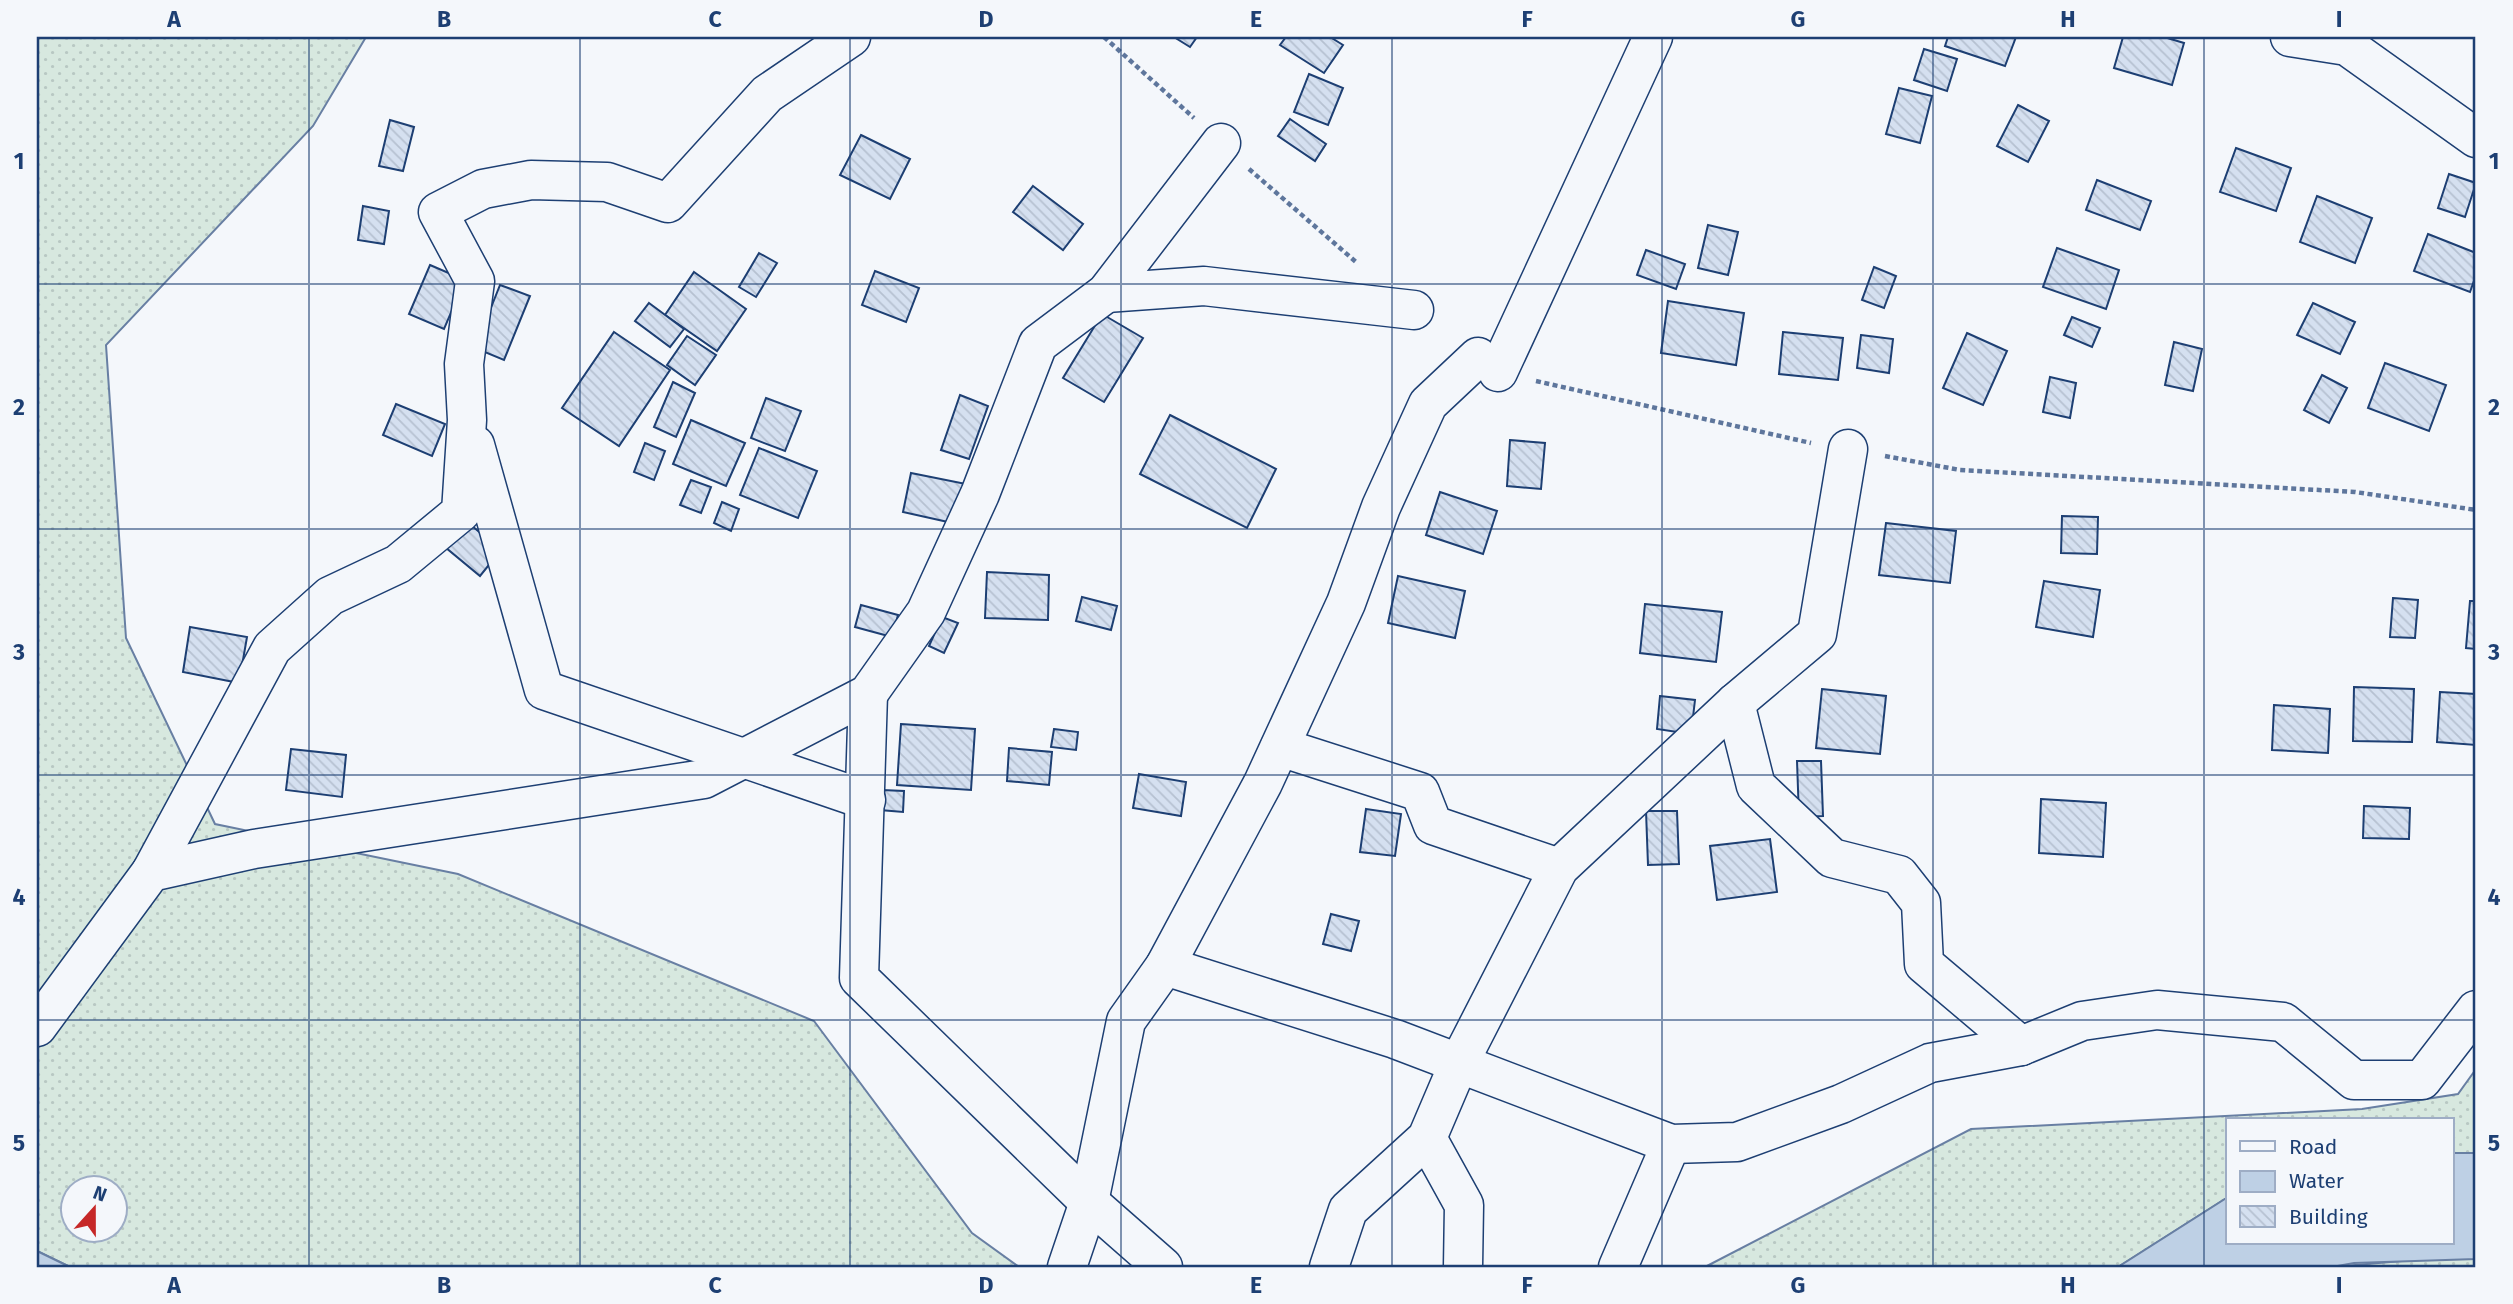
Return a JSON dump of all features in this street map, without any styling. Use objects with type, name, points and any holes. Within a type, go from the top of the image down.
[{"type":"street","points":[[37,1027],[151,872],[272,648],[330,596],[398,564],[461,512],[467,420],[464,364],[475,281],[438,212],[483,189],[531,180],[607,182],[668,203],[768,93],[851,37]]},
{"type":"street","points":[[1067,1267],[1089,1202],[1126,1021],[1165,965],[1280,747],[1346,603],[1381,508],[1429,404],[1488,365],[1653,37]]},
{"type":"street","points":[[2290,37],[2347,47],[2476,138]]},
{"type":"street","points":[[151,872],[254,849],[704,779],[868,694],[926,612],[980,494],[1038,344],[1106,293],[1221,143]]},
{"type":"street","points":[[1106,293],[1205,286],[1414,310]]},
{"type":"street","points":[[467,420],[544,690],[748,757],[866,800]]},
{"type":"street","points":[[1328,1267],[1348,1210],[1427,1138],[1459,1063],[1559,868],[1735,703],[1817,634],[1848,450]]},
{"type":"street","points":[[868,694],[859,978],[1089,1202],[1163,1267]]},
{"type":"street","points":[[1735,703],[1756,786],[1832,858],[1899,875],[1921,903],[1924,964],[2021,1046]]},
{"type":"street","points":[[1280,747],[1420,792],[1433,825],[1559,868]]},
{"type":"street","points":[[1165,965],[1395,1039],[1671,1144],[1737,1142],[1841,1104],[1930,1063],[2021,1046],[2082,1021],[2157,1010],[2283,1022],[2354,1080],[2421,1080],[2476,1010]]},
{"type":"street","points":[[1427,1138],[1464,1205],[1463,1267]]},
{"type":"street","points":[[1618,1267],[1671,1144]]},
{"type":"path","points":[[1104,37],[1361,266]]},
{"type":"path","points":[[1488,365],[1784,438],[1960,470],[2355,492],[2476,510]]},
{"type":"shaded area","points":[[37,37],[366,37],[313,126],[106,345],[126,638],[215,824],[458,874],[814,1021],[972,1233],[1019,1267],[70,1267],[37,1251]]},
{"type":"shaded area","points":[[2476,1069],[2476,1153],[2454,1153],[2454,1118],[2226,1118],[2226,1198],[2118,1267],[1705,1267],[1971,1129],[2362,1109],[2458,1094]]},
{"type":"shaded area","points":[[2425,1259],[2476,1259],[2476,1267],[2332,1267]]},
{"type":"water","points":[[2454,1153],[2476,1153],[2476,1259],[2354,1263],[2332,1267],[2118,1267],[2226,1198],[2226,1244],[2454,1244]]},
{"type":"water","points":[[37,1251],[70,1267],[37,1267]]},
{"type":"building","points":[[1174,37],[1197,37],[1190,47]]},
{"type":"building","points":[[1286,37],[1330,37],[1343,45],[1324,73],[1280,45]]},
{"type":"building","points":[[1948,37],[2016,37],[2005,66],[1945,46]]},
{"type":"building","points":[[2123,37],[2164,37],[2184,43],[2172,85],[2114,68]]},
{"type":"building","points":[[1924,49],[1957,59],[1947,91],[1914,80]]},
{"type":"building","points":[[1309,74],[1343,88],[1328,125],[1294,112]]},
{"type":"building","points":[[1899,88],[1932,96],[1920,143],[1886,134]]},
{"type":"building","points":[[2018,105],[2049,121],[2028,162],[1997,146]]},
{"type":"building","points":[[1290,119],[1326,144],[1315,161],[1278,136]]},
{"type":"building","points":[[390,120],[414,127],[403,171],[379,166]]},
{"type":"building","points":[[861,135],[910,159],[890,199],[840,175]]},
{"type":"building","points":[[2236,148],[2291,168],[2276,211],[2220,192]]},
{"type":"building","points":[[2449,174],[2476,183],[2465,217],[2438,208]]},
{"type":"building","points":[[2097,180],[2151,201],[2140,230],[2086,210]]},
{"type":"building","points":[[1033,186],[1083,224],[1063,250],[1013,212]]},
{"type":"building","points":[[2317,196],[2372,218],[2355,263],[2300,242]]},
{"type":"building","points":[[363,206],[389,211],[384,244],[358,240]]},
{"type":"building","points":[[1708,225],[1738,232],[1728,275],[1698,268]]},
{"type":"building","points":[[2428,234],[2476,253],[2476,275],[2470,292],[2414,271]]},
{"type":"building","points":[[2057,248],[2119,270],[2106,309],[2043,287]]},
{"type":"building","points":[[1646,250],[1685,264],[1676,289],[1637,275]]},
{"type":"building","points":[[759,253],[777,263],[756,297],[739,287]]},
{"type":"building","points":[[430,265],[465,280],[444,329],[409,314]]},
{"type":"building","points":[[1874,267],[1896,276],[1884,308],[1862,300]]},
{"type":"building","points":[[875,271],[919,288],[906,322],[862,305]]},
{"type":"building","points":[[694,272],[746,309],[717,351],[665,315]]},
{"type":"building","points":[[500,285],[530,296],[504,360],[475,348]]},
{"type":"building","points":[[1668,301],[1744,313],[1736,365],[1661,353]]},
{"type":"building","points":[[649,303],[684,329],[670,347],[635,321]]},
{"type":"building","points":[[2313,303],[2355,322],[2340,354],[2297,335]]},
{"type":"building","points":[[1102,314],[1143,338],[1104,402],[1063,378]]},
{"type":"building","points":[[2072,317],[2100,328],[2092,347],[2064,335]]},
{"type":"building","points":[[614,332],[670,370],[619,446],[562,408]]},
{"type":"building","points":[[1783,332],[1843,338],[1838,380],[1779,374]]},
{"type":"building","points":[[1967,333],[2007,351],[1983,405],[1943,388]]},
{"type":"building","points":[[1861,335],[1893,339],[1889,373],[1857,368]]},
{"type":"building","points":[[687,336],[716,355],[695,385],[667,365]]},
{"type":"building","points":[[2174,342],[2202,349],[2193,391],[2165,385]]},
{"type":"building","points":[[2385,363],[2446,385],[2429,431],[2368,408]]},
{"type":"building","points":[[2322,375],[2347,388],[2329,423],[2304,410]]},
{"type":"building","points":[[2050,377],[2076,383],[2070,418],[2043,412]]},
{"type":"building","points":[[673,382],[695,393],[676,437],[654,427]]},
{"type":"building","points":[[960,395],[988,406],[969,459],[941,450]]},
{"type":"building","points":[[766,398],[801,411],[785,451],[751,438]]},
{"type":"building","points":[[396,404],[445,424],[432,456],[383,435]]},
{"type":"building","points":[[1170,415],[1276,469],[1247,528],[1140,474]]},
{"type":"building","points":[[691,420],[745,443],[726,486],[673,464]]},
{"type":"building","points":[[1510,440],[1545,443],[1541,489],[1507,486]]},
{"type":"building","points":[[645,443],[665,451],[654,480],[634,472]]},
{"type":"building","points":[[759,448],[817,471],[798,518],[740,495]]},
{"type":"building","points":[[911,473],[966,484],[957,524],[903,512]]},
{"type":"building","points":[[691,480],[711,487],[701,513],[680,505]]},
{"type":"building","points":[[1440,492],[1497,511],[1483,554],[1426,535]]},
{"type":"building","points":[[722,502],[739,509],[731,531],[714,523]]},
{"type":"building","points":[[2062,516],[2098,517],[2097,554],[2061,553]]},
{"type":"building","points":[[466,521],[501,550],[480,576],[445,547]]},
{"type":"building","points":[[1886,523],[1956,531],[1950,583],[1879,575]]},
{"type":"building","points":[[987,572],[1049,575],[1048,620],[985,618]]},
{"type":"building","points":[[1398,576],[1465,591],[1455,638],[1388,623]]},
{"type":"building","points":[[2044,581],[2100,590],[2093,637],[2036,627]]},
{"type":"building","points":[[1082,597],[1117,606],[1111,630],[1076,621]]},
{"type":"building","points":[[2393,598],[2418,600],[2415,638],[2390,637]]},
{"type":"building","points":[[2470,601],[2476,601],[2476,649],[2466,648]]},
{"type":"building","points":[[1645,604],[1722,612],[1716,662],[1640,653]]},
{"type":"building","points":[[861,605],[898,615],[892,637],[855,627]]},
{"type":"building","points":[[942,617],[958,623],[944,653],[929,646]]},
{"type":"building","points":[[190,627],[247,637],[239,683],[183,672]]},
{"type":"building","points":[[2354,687],[2414,689],[2412,742],[2353,741]]},
{"type":"building","points":[[1822,689],[1886,696],[1880,754],[1816,748]]},
{"type":"building","points":[[2440,692],[2476,694],[2476,745],[2437,742]]},
{"type":"building","points":[[1660,696],[1695,700],[1691,734],[1657,729]]},
{"type":"building","points":[[2274,705],[2330,709],[2328,753],[2272,750]]},
{"type":"building","points":[[901,724],[975,729],[971,790],[897,785]]},
{"type":"building","points":[[1054,729],[1078,732],[1076,750],[1051,747]]},
{"type":"building","points":[[1009,748],[1052,752],[1049,785],[1007,781]]},
{"type":"building","points":[[291,749],[346,755],[342,797],[286,790]]},
{"type":"building","points":[[1797,761],[1821,761],[1823,816],[1799,817]]},
{"type":"building","points":[[1139,774],[1186,782],[1181,816],[1133,808]]},
{"type":"building","points":[[882,790],[904,791],[903,812],[880,810]]},
{"type":"building","points":[[2041,799],[2106,803],[2103,857],[2039,853]]},
{"type":"building","points":[[2364,806],[2410,808],[2409,839],[2363,838]]},
{"type":"building","points":[[1366,809],[1401,814],[1395,856],[1360,852]]},
{"type":"building","points":[[1646,811],[1677,811],[1679,864],[1648,865]]},
{"type":"building","points":[[1770,839],[1777,892],[1717,900],[1710,846]]},
{"type":"building","points":[[1331,914],[1359,921],[1351,951],[1323,944]]}]
